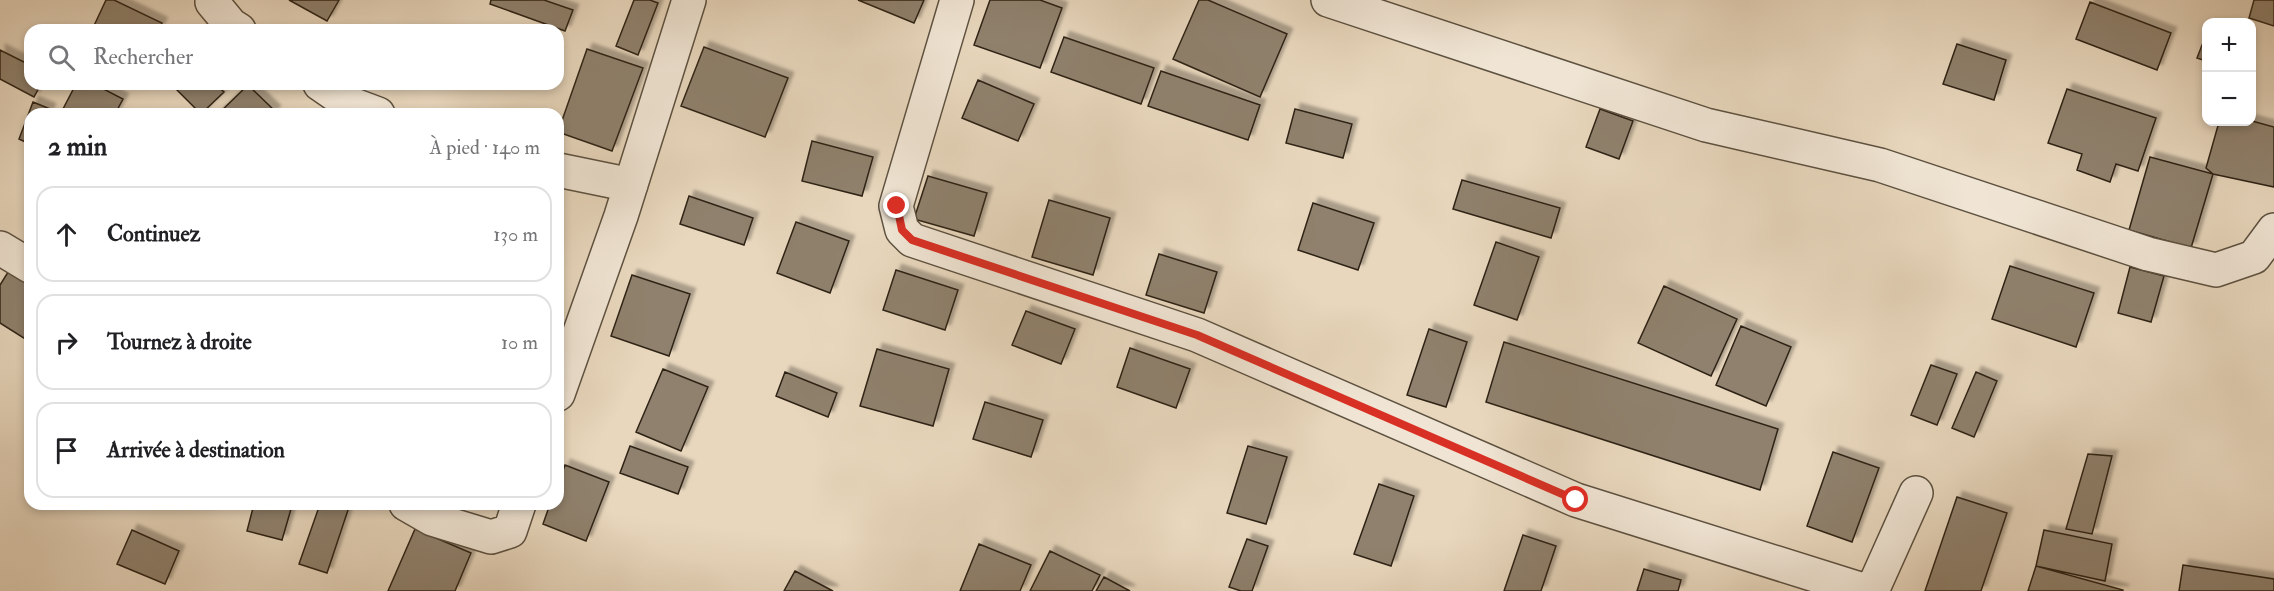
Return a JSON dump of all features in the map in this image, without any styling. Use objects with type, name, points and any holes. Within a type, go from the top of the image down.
[{"type":"street","points":[[564,377],[631,185],[688,0]]},
{"type":"street","points":[[957,0],[897,206],[902,230],[912,240],[1197,335],[1576,500],[1866,591]]},
{"type":"street","points":[[1328,0],[1706,125],[1880,165],[2171,260],[2216,270],[2254,257],[2274,230]]},
{"type":"street","points":[[212,2],[230,24]]},
{"type":"street","points":[[329,90],[346,102],[362,108]]},
{"type":"street","points":[[564,171],[631,185]]},
{"type":"street","points":[[0,248],[24,262]]},
{"type":"street","points":[[1872,591],[1916,493]]},
{"type":"street","points":[[416,510],[432,519],[491,537],[510,531],[517,510]]},
{"type":"building","points":[[106,0],[114,0],[162,23],[161,24],[95,24]]},
{"type":"building","points":[[289,0],[339,0],[327,21]]},
{"type":"building","points":[[491,0],[544,0],[573,10],[565,31],[564,24],[546,24],[490,4]]},
{"type":"building","points":[[634,0],[650,0],[658,3],[638,55],[616,46]]},
{"type":"building","points":[[858,0],[924,0],[914,23]]},
{"type":"building","points":[[990,0],[1040,0],[1062,8],[1040,68],[974,45]]},
{"type":"building","points":[[1199,0],[1208,0],[1287,34],[1260,97],[1173,59]]},
{"type":"building","points":[[2254,0],[2274,0],[2274,26],[2256,20],[2256,18],[2249,18]]},
{"type":"building","points":[[2090,2],[2171,33],[2157,70],[2076,39]]},
{"type":"building","points":[[1064,37],[1154,68],[1141,104],[1051,72]]},
{"type":"building","points":[[1957,44],[2006,60],[1994,100],[1943,84]]},
{"type":"building","points":[[2202,45],[2202,60],[2197,58]]},
{"type":"building","points":[[704,47],[788,78],[765,137],[681,106]]},
{"type":"building","points":[[587,49],[643,68],[612,151],[564,134],[564,115]]},
{"type":"building","points":[[0,50],[24,62],[24,90],[38,90],[34,97],[0,79]]},
{"type":"building","points":[[1161,71],[1260,105],[1248,140],[1148,106]]},
{"type":"building","points":[[978,80],[1034,104],[1018,141],[962,118]]},
{"type":"building","points":[[2067,89],[2156,118],[2138,171],[2116,164],[2110,182],[2077,170],[2082,154],[2048,143]]},
{"type":"building","points":[[73,90],[106,90],[123,99],[118,108],[64,108]]},
{"type":"building","points":[[177,90],[222,90],[224,92],[207,108],[195,108]]},
{"type":"building","points":[[243,90],[253,90],[272,108],[224,108]]},
{"type":"building","points":[[33,102],[48,108],[31,108]]},
{"type":"building","points":[[1295,109],[1352,124],[1343,158],[1286,143]]},
{"type":"building","points":[[1600,109],[1633,121],[1619,159],[1586,147]]},
{"type":"building","points":[[2256,122],[2274,127],[2274,187],[2213,174],[2206,168],[2218,126],[2256,126]]},
{"type":"building","points":[[24,126],[24,141],[19,139]]},
{"type":"building","points":[[812,141],[873,157],[862,196],[802,181]]},
{"type":"building","points":[[2150,157],[2213,174],[2191,248],[2129,230]]},
{"type":"building","points":[[928,176],[987,193],[974,236],[914,219]]},
{"type":"building","points":[[1462,180],[1560,208],[1551,238],[1453,209]]},
{"type":"building","points":[[689,196],[753,218],[744,245],[680,224]]},
{"type":"building","points":[[1049,200],[1110,218],[1093,275],[1032,257]]},
{"type":"building","points":[[1313,203],[1374,223],[1358,270],[1298,250]]},
{"type":"building","points":[[796,222],[849,241],[830,293],[777,273]]},
{"type":"building","points":[[1496,242],[1539,257],[1517,320],[1474,305]]},
{"type":"building","points":[[1159,254],[1217,272],[1204,313],[1146,295]]},
{"type":"building","points":[[2010,266],[2094,293],[2076,347],[1992,319]]},
{"type":"building","points":[[2130,267],[2164,276],[2151,322],[2118,313]]},
{"type":"building","points":[[10,269],[24,278],[24,338],[0,323],[0,285]]},
{"type":"building","points":[[896,270],[958,290],[945,330],[883,310]]},
{"type":"building","points":[[632,275],[690,294],[669,356],[611,336]]},
{"type":"building","points":[[1664,286],[1737,319],[1711,376],[1638,343]]},
{"type":"building","points":[[1026,311],[1075,329],[1061,364],[1012,345]]},
{"type":"building","points":[[1741,326],[1791,347],[1766,406],[1716,385]]},
{"type":"building","points":[[1429,329],[1467,342],[1446,407],[1407,395]]},
{"type":"building","points":[[1504,342],[1778,429],[1760,490],[1486,402]]},
{"type":"building","points":[[1130,348],[1190,369],[1176,408],[1117,387]]},
{"type":"building","points":[[877,349],[949,369],[933,426],[860,406]]},
{"type":"building","points":[[1931,365],[1957,374],[1937,425],[1911,415]]},
{"type":"building","points":[[663,369],[708,387],[681,451],[636,432]]},
{"type":"building","points":[[785,372],[837,393],[828,417],[776,396]]},
{"type":"building","points":[[1976,372],[1997,381],[1974,437],[1952,428]]},
{"type":"building","points":[[985,402],[1043,420],[1031,457],[973,439]]},
{"type":"building","points":[[630,446],[688,467],[678,494],[620,473]]},
{"type":"building","points":[[1248,446],[1287,457],[1266,524],[1227,513]]},
{"type":"building","points":[[1833,452],[1879,468],[1852,542],[1807,526]]},
{"type":"building","points":[[2088,454],[2112,456],[2092,534],[2066,529]]},
{"type":"building","points":[[565,465],[609,482],[586,541],[543,524],[548,510],[564,510]]},
{"type":"building","points":[[1379,484],[1414,496],[1391,566],[1354,554]]},
{"type":"building","points":[[1957,497],[2007,513],[1981,591],[1925,591]]},
{"type":"building","points":[[252,510],[291,510],[282,540],[247,531]]},
{"type":"building","points":[[318,510],[348,510],[327,573],[299,564]]},
{"type":"building","points":[[415,529],[471,553],[455,591],[388,591]]},
{"type":"building","points":[[132,530],[179,551],[165,584],[117,564]]},
{"type":"building","points":[[2044,530],[2112,544],[2105,581],[2036,566]]},
{"type":"building","points":[[1523,535],[1556,546],[1541,591],[1504,591]]},
{"type":"building","points":[[1247,539],[1268,546],[1252,591],[1241,591],[1229,587]]},
{"type":"building","points":[[979,544],[1031,565],[1020,591],[960,591]]},
{"type":"building","points":[[1050,551],[1100,575],[1092,591],[1030,591]]},
{"type":"building","points":[[2183,565],[2274,579],[2274,591],[2179,591]]},
{"type":"building","points":[[2036,566],[2123,590],[2123,591],[2028,591]]},
{"type":"building","points":[[1644,569],[1681,580],[1678,591],[1637,591]]},
{"type":"building","points":[[795,571],[833,591],[784,591]]},
{"type":"building","points":[[1104,577],[1130,591],[1096,591]]},
{"type":"route","points":[[897,206],[902,230],[912,240],[1197,335],[1576,500]]}]
